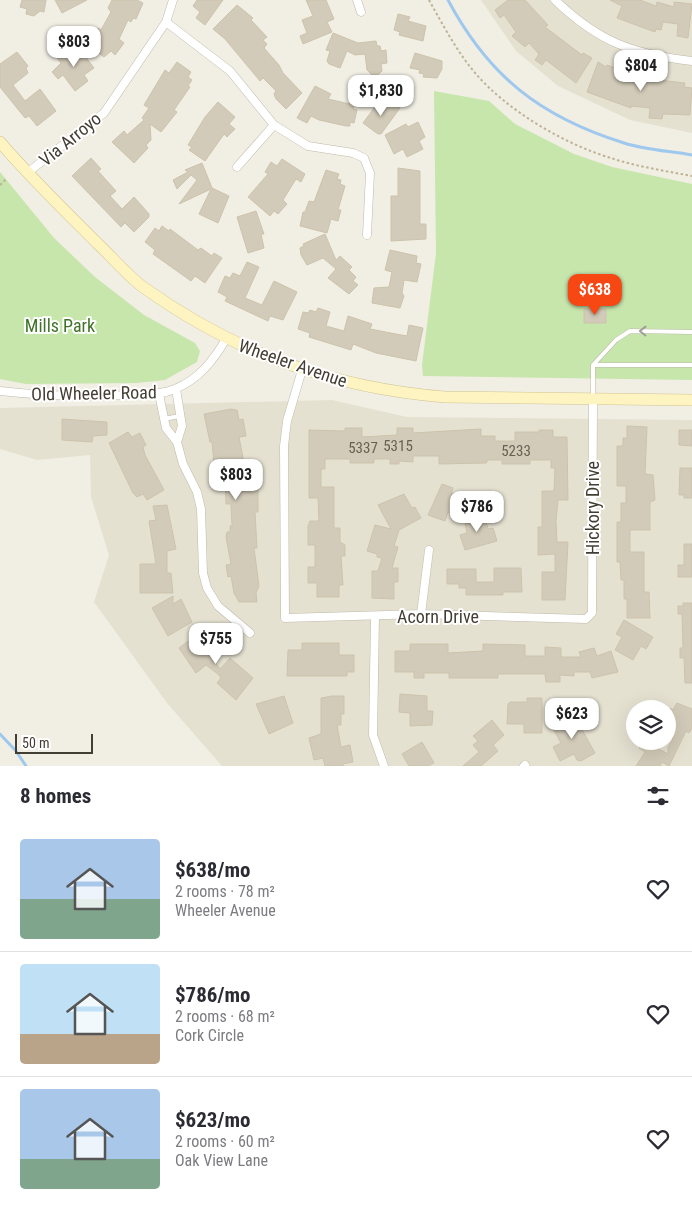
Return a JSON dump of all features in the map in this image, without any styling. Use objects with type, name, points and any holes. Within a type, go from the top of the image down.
[{"type":"main road","name":"Wheeler Avenue","points":[[0,142],[27,174],[142,287],[226,340],[302,370],[365,387],[414,395],[692,400]]},
{"type":"street","name":"Via Arroyo","points":[[27,174],[104,113],[166,22],[173,0]]},
{"type":"street","points":[[356,0],[361,12]]},
{"type":"street","points":[[555,0],[583,24],[617,45],[657,57],[692,61]]},
{"type":"street","points":[[166,22],[230,71],[274,125],[308,146],[364,158],[370,173],[367,235]]},
{"type":"street","points":[[237,167],[274,125]]},
{"type":"street","name":"Old Wheeler Road","points":[[0,391],[31,395],[103,396],[160,394],[176,389],[194,379],[213,361],[226,340]]},
{"type":"street","name":"Acorn Drive","points":[[302,370],[286,421],[284,446],[285,618],[374,617],[421,614],[586,619],[590,617]]},
{"type":"street","points":[[176,389],[182,416],[182,426],[177,442]]},
{"type":"street","points":[[160,394],[166,428],[177,442],[183,464],[197,492],[201,509],[203,573],[207,588],[218,606],[250,633]]},
{"type":"street","name":"Hickory Drive","points":[[590,617],[592,603],[593,399]]},
{"type":"street","points":[[421,614],[429,550]]},
{"type":"street","points":[[374,617],[373,735],[384,766]]},
{"type":"lane","points":[[593,399],[593,364],[616,340],[630,331],[692,332]]},
{"type":"lane","points":[[593,364],[692,365]]},
{"type":"lane","points":[[164,419],[182,416]]},
{"type":"path","points":[[429,0],[456,48],[476,74],[499,98],[578,146],[614,160],[692,176]]},
{"type":"path","points":[[0,185],[6,179]]},
{"type":"shaded area","points":[[481,0],[692,0],[692,133],[630,120],[558,86],[516,51]]},
{"type":"shaded area","points":[[332,400],[407,417],[692,420],[692,766],[222,766],[167,703],[94,602],[109,555],[91,497],[90,455],[37,460],[0,449],[0,408]]},
{"type":"green space","points":[[434,91],[489,101],[515,124],[574,154],[612,167],[692,184],[692,380],[423,376],[422,365],[436,253]]},
{"type":"green space","name":"Mills Park","points":[[0,172],[54,238],[95,277],[144,315],[195,343],[200,351],[197,362],[165,380],[136,383],[26,384],[0,379]]},
{"type":"building","points":[[22,0],[46,0],[44,12],[40,11],[34,16],[26,14],[27,9],[20,7]]},
{"type":"building","points":[[55,0],[87,0],[62,13]]},
{"type":"building","points":[[112,0],[137,0],[143,3],[136,19],[133,18],[131,22],[128,20],[119,39],[124,43],[115,55],[111,51],[104,57],[86,44],[98,28],[101,30],[111,12],[108,8]]},
{"type":"building","points":[[197,0],[223,0],[205,25],[196,18],[200,12],[193,6]]},
{"type":"building","points":[[306,0],[326,0],[334,19],[327,22],[332,32],[303,44],[300,36],[307,33],[302,20],[313,16]]},
{"type":"building","points":[[508,0],[525,0],[548,25],[545,27],[582,55],[583,53],[592,58],[576,83],[546,60],[542,65],[535,60],[539,54],[529,43],[525,47],[512,36],[516,32],[504,15],[500,18],[495,10]]},
{"type":"building","points":[[610,0],[640,0],[656,6],[657,2],[674,7],[674,2],[692,4],[688,38],[677,36],[678,24],[663,22],[661,30],[656,29],[655,32],[617,18],[622,6]]},
{"type":"building","points":[[237,5],[253,18],[251,20],[267,37],[263,40],[267,44],[264,48],[279,65],[283,73],[302,93],[286,109],[276,99],[274,94],[276,91],[263,78],[260,81],[225,39],[213,29]]},
{"type":"building","points":[[398,14],[410,17],[408,21],[426,26],[423,41],[399,35],[400,32],[394,30]]},
{"type":"building","points":[[333,33],[358,43],[376,41],[381,51],[386,50],[387,63],[381,64],[382,71],[379,74],[372,75],[367,70],[365,54],[355,55],[347,51],[340,68],[329,64],[327,61],[330,51],[326,50]]},
{"type":"building","points":[[68,50],[81,51],[94,68],[84,75],[88,81],[75,91],[63,75],[58,79],[52,72],[61,63],[57,58]]},
{"type":"building","points":[[17,52],[28,66],[26,68],[28,73],[13,85],[25,101],[40,89],[56,111],[37,126],[29,116],[25,118],[0,87],[0,64]]},
{"type":"building","points":[[415,53],[442,61],[442,69],[437,78],[423,77],[424,74],[419,73],[420,70],[410,68]]},
{"type":"building","points":[[177,62],[191,72],[188,77],[192,80],[188,86],[190,87],[174,110],[177,112],[161,132],[150,124],[151,140],[146,145],[148,148],[134,163],[112,142],[124,131],[127,135],[144,120],[142,118],[149,108],[144,105],[165,70],[169,73]]},
{"type":"building","points":[[598,62],[606,67],[607,65],[650,81],[650,79],[685,83],[684,87],[692,88],[690,115],[663,114],[662,119],[649,118],[650,108],[631,106],[631,108],[587,92]]},
{"type":"building","points":[[315,86],[331,94],[328,99],[354,105],[353,109],[357,110],[354,123],[350,122],[350,126],[346,126],[319,120],[311,116],[307,123],[297,118]]},
{"type":"building","points":[[380,100],[389,106],[392,102],[400,108],[381,134],[378,134],[363,123]]},
{"type":"building","points":[[218,102],[235,117],[229,124],[235,129],[227,137],[224,134],[205,161],[189,150],[192,147],[188,145],[205,117]]},
{"type":"building","points":[[418,122],[425,137],[419,141],[423,149],[407,157],[403,149],[394,154],[385,135],[406,124],[408,127]]},
{"type":"building","points":[[91,158],[101,169],[98,171],[116,191],[110,196],[122,209],[134,197],[149,214],[149,217],[134,232],[125,223],[121,227],[72,176]]},
{"type":"building","points":[[282,159],[305,174],[301,182],[296,179],[283,200],[287,204],[278,214],[274,211],[270,216],[248,197],[268,174],[265,172],[271,162],[277,166]]},
{"type":"building","points":[[202,163],[212,188],[229,196],[218,223],[199,214],[211,189],[179,204],[197,180],[191,175],[177,189],[173,180],[188,172],[185,170]]},
{"type":"building","points":[[398,168],[420,171],[420,224],[426,224],[426,239],[391,241],[391,196],[398,196]]},
{"type":"building","points":[[326,170],[339,174],[337,179],[341,180],[340,184],[345,186],[338,210],[341,210],[338,221],[331,219],[327,233],[300,226],[303,212],[305,212],[309,201],[314,202]]},
{"type":"building","points":[[256,211],[264,234],[261,234],[264,248],[248,253],[237,217]]},
{"type":"building","points":[[162,226],[169,231],[170,229],[198,250],[201,248],[212,256],[214,253],[222,258],[205,283],[195,276],[191,281],[153,254],[155,250],[145,242],[155,228],[159,231]]},
{"type":"building","points":[[325,234],[336,260],[340,256],[352,267],[349,270],[356,277],[353,281],[358,285],[349,294],[328,278],[336,269],[323,258],[307,265],[301,255],[300,248],[304,246],[303,244]]},
{"type":"building","points":[[390,250],[417,256],[416,263],[421,264],[417,282],[404,280],[402,293],[404,296],[400,308],[372,303],[374,288],[389,287],[392,272],[385,270]]},
{"type":"building","points":[[247,262],[259,267],[245,298],[262,305],[274,281],[297,292],[283,320],[270,316],[268,321],[225,301],[227,297],[218,292],[225,276],[230,278],[233,273],[240,276]]},
{"type":"building","points":[[318,308],[330,312],[326,326],[344,331],[348,316],[372,324],[370,329],[407,336],[409,325],[423,328],[416,361],[376,353],[353,344],[351,350],[309,337],[310,333],[298,329],[303,312],[308,313],[310,310],[316,312]]},
{"type":"building","points":[[584,309],[606,309],[606,323],[584,323]]},
{"type":"building","points":[[231,409],[237,410],[239,420],[243,419],[246,436],[239,437],[248,484],[258,484],[258,512],[255,512],[257,548],[254,548],[259,586],[256,593],[257,602],[239,602],[234,593],[231,576],[228,577],[226,565],[231,564],[226,537],[227,532],[230,532],[230,526],[232,526],[231,504],[226,504],[225,479],[221,480],[220,474],[215,475],[212,442],[210,442],[204,414]]},
{"type":"building","points":[[62,419],[107,422],[107,435],[93,436],[92,442],[62,440]]},
{"type":"building","points":[[627,426],[647,427],[645,474],[653,475],[655,500],[650,502],[650,530],[630,530],[630,552],[644,552],[644,592],[649,592],[650,618],[627,618],[624,580],[621,580],[620,562],[617,562],[617,522],[621,522],[621,503],[626,503],[626,486],[617,486],[617,446],[623,446],[623,438],[627,438]]},
{"type":"building","points":[[345,428],[362,428],[362,437],[397,435],[397,428],[413,428],[413,433],[481,429],[481,436],[495,436],[495,441],[515,441],[515,432],[539,432],[539,430],[553,430],[553,437],[567,437],[568,500],[558,500],[556,521],[557,542],[568,542],[565,600],[542,600],[542,572],[555,572],[555,554],[538,555],[538,527],[542,527],[542,491],[554,491],[555,468],[551,468],[551,460],[530,460],[530,464],[502,464],[502,460],[488,460],[486,463],[439,464],[439,456],[413,456],[413,462],[399,461],[399,464],[390,464],[390,459],[374,459],[374,463],[350,463],[350,459],[325,459],[325,469],[321,469],[321,487],[334,487],[334,528],[340,528],[340,542],[345,545],[345,556],[341,556],[343,585],[339,585],[339,597],[317,597],[317,583],[308,583],[308,567],[315,567],[315,545],[308,545],[308,526],[310,521],[319,521],[318,498],[309,498],[309,430],[345,431]]},
{"type":"building","points":[[679,430],[692,430],[692,446],[679,445]]},
{"type":"building","points":[[128,432],[132,437],[140,433],[146,445],[143,447],[145,455],[164,490],[147,500],[143,494],[137,497],[133,493],[109,443]]},
{"type":"building","points":[[680,468],[692,468],[692,498],[684,498],[684,495],[679,495]]},
{"type":"building","points":[[442,484],[453,488],[451,493],[468,499],[462,517],[448,512],[445,521],[428,515]]},
{"type":"building","points":[[404,494],[412,508],[415,507],[421,518],[399,530],[394,546],[398,547],[392,568],[398,568],[398,582],[394,582],[394,599],[372,598],[372,571],[378,571],[382,558],[377,557],[377,554],[367,551],[375,525],[391,529],[378,505]]},
{"type":"building","points":[[167,505],[176,549],[167,551],[167,573],[171,573],[173,593],[140,593],[140,564],[156,564],[149,521],[156,520],[153,506]]},
{"type":"building","points":[[484,514],[488,529],[493,528],[497,541],[465,550],[460,535],[467,533],[464,519]]},
{"type":"building","points":[[684,544],[692,544],[692,577],[678,577],[678,565],[684,565]]},
{"type":"building","points":[[494,568],[521,568],[522,592],[503,592],[503,595],[466,595],[466,588],[459,588],[459,584],[447,584],[447,569],[476,569],[476,582],[494,582]]},
{"type":"building","points":[[173,596],[173,604],[181,599],[192,622],[168,636],[152,608]]},
{"type":"building","points":[[683,603],[692,603],[692,683],[685,683],[684,658],[680,658],[680,648],[683,648],[682,614],[678,614],[678,606],[683,606]]},
{"type":"building","points":[[624,620],[653,637],[646,649],[641,646],[633,660],[615,650],[622,637],[616,634]]},
{"type":"building","points":[[201,632],[206,640],[210,637],[216,646],[216,650],[210,654],[220,669],[230,658],[253,678],[236,700],[217,683],[221,678],[218,674],[206,665],[196,673],[179,648]]},
{"type":"building","points":[[302,643],[339,643],[339,655],[354,655],[354,672],[347,672],[347,676],[287,676],[288,650],[302,650]]},
{"type":"building","points":[[410,644],[448,644],[448,653],[483,651],[483,644],[525,645],[525,656],[545,656],[545,647],[561,648],[561,657],[581,657],[579,652],[594,648],[597,656],[611,651],[618,672],[592,678],[590,672],[574,672],[574,676],[560,675],[560,682],[546,682],[545,674],[498,674],[498,678],[449,678],[449,673],[424,673],[424,678],[414,678],[414,672],[395,672],[395,651],[410,651]]},
{"type":"building","points":[[400,694],[427,696],[427,711],[433,711],[432,725],[410,726],[410,713],[399,712]]},
{"type":"building","points":[[284,696],[293,723],[269,734],[256,704]]},
{"type":"building","points":[[344,696],[344,714],[341,714],[341,725],[337,725],[341,747],[350,745],[353,762],[343,764],[343,766],[325,766],[323,758],[314,760],[309,738],[321,734],[321,698]]},
{"type":"building","points":[[527,698],[542,698],[542,733],[524,733],[524,724],[507,724],[508,704],[510,702],[527,702]]},
{"type":"building","points":[[677,703],[692,709],[692,728],[689,733],[686,731],[669,766],[662,762],[660,766],[636,766],[645,752],[642,750],[661,750],[668,754],[668,750],[676,750]]},
{"type":"building","points":[[574,715],[595,753],[581,761],[577,760],[574,754],[560,761],[553,747],[561,743],[551,725]]},
{"type":"building","points":[[492,720],[504,735],[493,745],[498,751],[481,766],[463,766],[479,752],[473,745],[478,741],[473,736]]},
{"type":"building","points":[[422,742],[434,763],[428,766],[409,766],[402,754]]},
{"type":"waterway","points":[[448,0],[481,51],[520,91],[543,107],[567,121],[624,143],[649,149],[692,155]]},
{"type":"waterway","points":[[0,734],[16,751],[26,766]]}]
